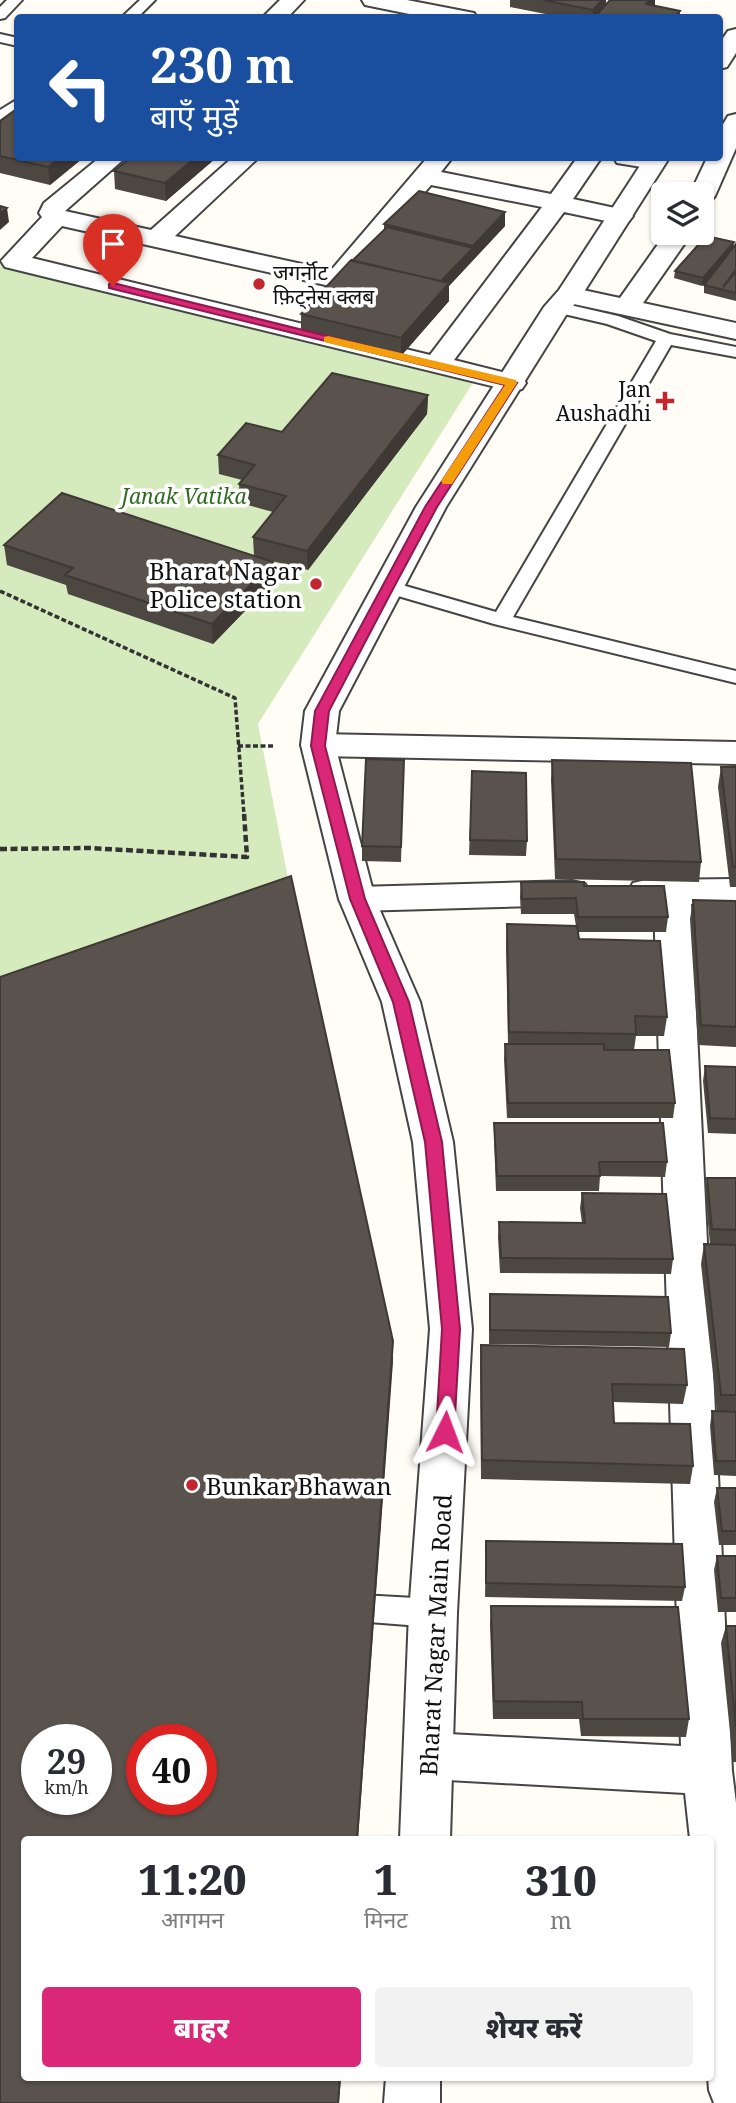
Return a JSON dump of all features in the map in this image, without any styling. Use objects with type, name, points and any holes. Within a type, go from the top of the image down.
[{"type":"street","points":[[278,14],[293,0]]},
{"type":"street","points":[[373,0],[446,6]]},
{"type":"street","points":[[723,57],[736,36]]},
{"type":"street","points":[[723,153],[733,133]]},
{"type":"street","points":[[109,161],[53,208],[52,214],[330,278],[342,274],[432,167],[558,203],[620,216]]},
{"type":"street","points":[[156,239],[243,161]]},
{"type":"street","points":[[436,365],[587,161]]},
{"type":"street","name":"Bharat Nagar Main Road","points":[[425,1836],[433,1613],[451,1329],[433,1142],[401,1002],[358,899],[318,746],[322,711],[431,507],[620,216],[645,161]]},
{"type":"street","points":[[709,182],[719,161]]},
{"type":"street","points":[[714,190],[736,189]]},
{"type":"street","points":[[56,217],[14,261],[301,312],[436,365],[512,383]]},
{"type":"street","points":[[627,307],[679,245]]},
{"type":"street","points":[[301,312],[330,278]]},
{"type":"street","points":[[563,301],[627,307],[736,331]]},
{"type":"street","points":[[318,746],[736,753]]},
{"type":"street","points":[[672,891],[707,1772],[727,1855],[736,2091]]},
{"type":"street","points":[[358,899],[736,891]]},
{"type":"street","points":[[430,1756],[707,1772]]},
{"type":"street","points":[[412,2103],[413,2081]]},
{"type":"lane","points":[[0,15],[15,0]]},
{"type":"lane","points":[[132,14],[148,0]]},
{"type":"lane","points":[[0,117],[14,106]]},
{"type":"lane","points":[[563,301],[666,339],[736,352]]},
{"type":"lane","points":[[501,620],[666,339]]},
{"type":"lane","points":[[388,587],[501,620],[736,677]]},
{"type":"lane","points":[[319,1605],[433,1613]]},
{"type":"path","points":[[0,592],[235,698],[247,857],[89,849],[0,849]]},
{"type":"green space","name":"Janak Vatika","points":[[0,261],[476,378],[258,724],[292,899],[0,1001]]},
{"type":"building","points":[[543,0],[602,0],[593,10]]},
{"type":"building","points":[[610,0],[650,0],[646,4],[680,11],[677,14],[598,14]]},
{"type":"building","points":[[14,111],[14,159],[0,156],[0,121]]},
{"type":"building","points":[[22,161],[56,161],[48,167]]},
{"type":"building","points":[[126,161],[191,161],[165,183],[114,171]]},
{"type":"building","points":[[419,191],[505,212],[473,246],[384,224]]},
{"type":"building","points":[[387,227],[473,248],[441,281],[352,261]]},
{"type":"building","points":[[714,238],[734,242],[703,278],[675,271],[698,245],[714,245]]},
{"type":"building","points":[[736,244],[736,269],[723,287],[736,272],[736,293],[704,285]]},
{"type":"building","points":[[351,260],[449,283],[401,338],[301,314]]},
{"type":"building","points":[[332,373],[428,395],[307,551],[253,537],[286,496],[239,484],[255,465],[218,455],[246,423],[282,432]]},
{"type":"building","points":[[62,493],[273,562],[212,624],[65,575],[73,568],[4,545]]},
{"type":"building","points":[[366,759],[404,760],[401,847],[362,846]]},
{"type":"building","points":[[552,760],[691,763],[701,862],[556,859]]},
{"type":"building","points":[[721,767],[736,767],[736,867],[733,867]]},
{"type":"building","points":[[472,771],[526,773],[527,841],[470,840]]},
{"type":"building","name":"Bunkar Bhawan","points":[[291,876],[393,1341],[357,1836],[21,1836],[21,2081],[340,2081],[338,2103],[0,2103],[0,977]]},
{"type":"building","points":[[521,882],[584,882],[584,886],[664,886],[668,917],[578,917],[576,898],[522,899]]},
{"type":"building","points":[[693,900],[736,901],[736,1027],[701,1025]]},
{"type":"building","points":[[507,924],[577,926],[579,939],[660,941],[667,1017],[635,1016],[636,1034],[509,1032]]},
{"type":"building","points":[[505,1044],[604,1044],[604,1050],[669,1050],[675,1103],[508,1103]]},
{"type":"building","points":[[705,1066],[736,1067],[736,1119],[710,1118]]},
{"type":"building","points":[[494,1123],[663,1123],[667,1162],[599,1162],[600,1176],[497,1176]]},
{"type":"building","points":[[707,1178],[736,1178],[736,1230],[712,1229]]},
{"type":"building","points":[[582,1193],[666,1194],[673,1259],[501,1258],[499,1222],[585,1223]]},
{"type":"building","points":[[704,1244],[736,1245],[736,1395],[721,1395]]},
{"type":"building","points":[[490,1294],[668,1297],[671,1333],[490,1330]]},
{"type":"building","points":[[481,1345],[684,1349],[687,1385],[612,1384],[614,1423],[690,1424],[693,1466],[482,1460]]},
{"type":"building","points":[[712,1411],[736,1412],[736,1461],[716,1461]]},
{"type":"building","points":[[717,1488],[736,1488],[736,1531],[722,1531]]},
{"type":"building","points":[[486,1541],[682,1544],[685,1587],[486,1583]]},
{"type":"building","points":[[717,1556],[736,1556],[736,1598],[721,1598]]},
{"type":"building","points":[[491,1606],[678,1607],[689,1719],[583,1719],[582,1702],[494,1701]]},
{"type":"building","points":[[726,1626],[736,1626],[736,1727]]},
{"type":"slow traffic","points":[[328,339],[512,383],[448,481]]},
{"type":"place","name":"जगर्नॉट फ़िट्नेस क्लब","points":[[259,284]]},
{"type":"place","name":"Jan Aushadhi","points":[[665,401]]},
{"type":"place","name":"Bharat Nagar Police station","points":[[316,584]]},
{"type":"place","name":"Bunkar Bhawan","points":[[192,1485]]},
{"type":"route","points":[[113,286],[512,383],[431,507],[388,587],[322,711],[318,746],[358,899],[401,1002],[433,1142],[451,1329],[445,1432]]}]
